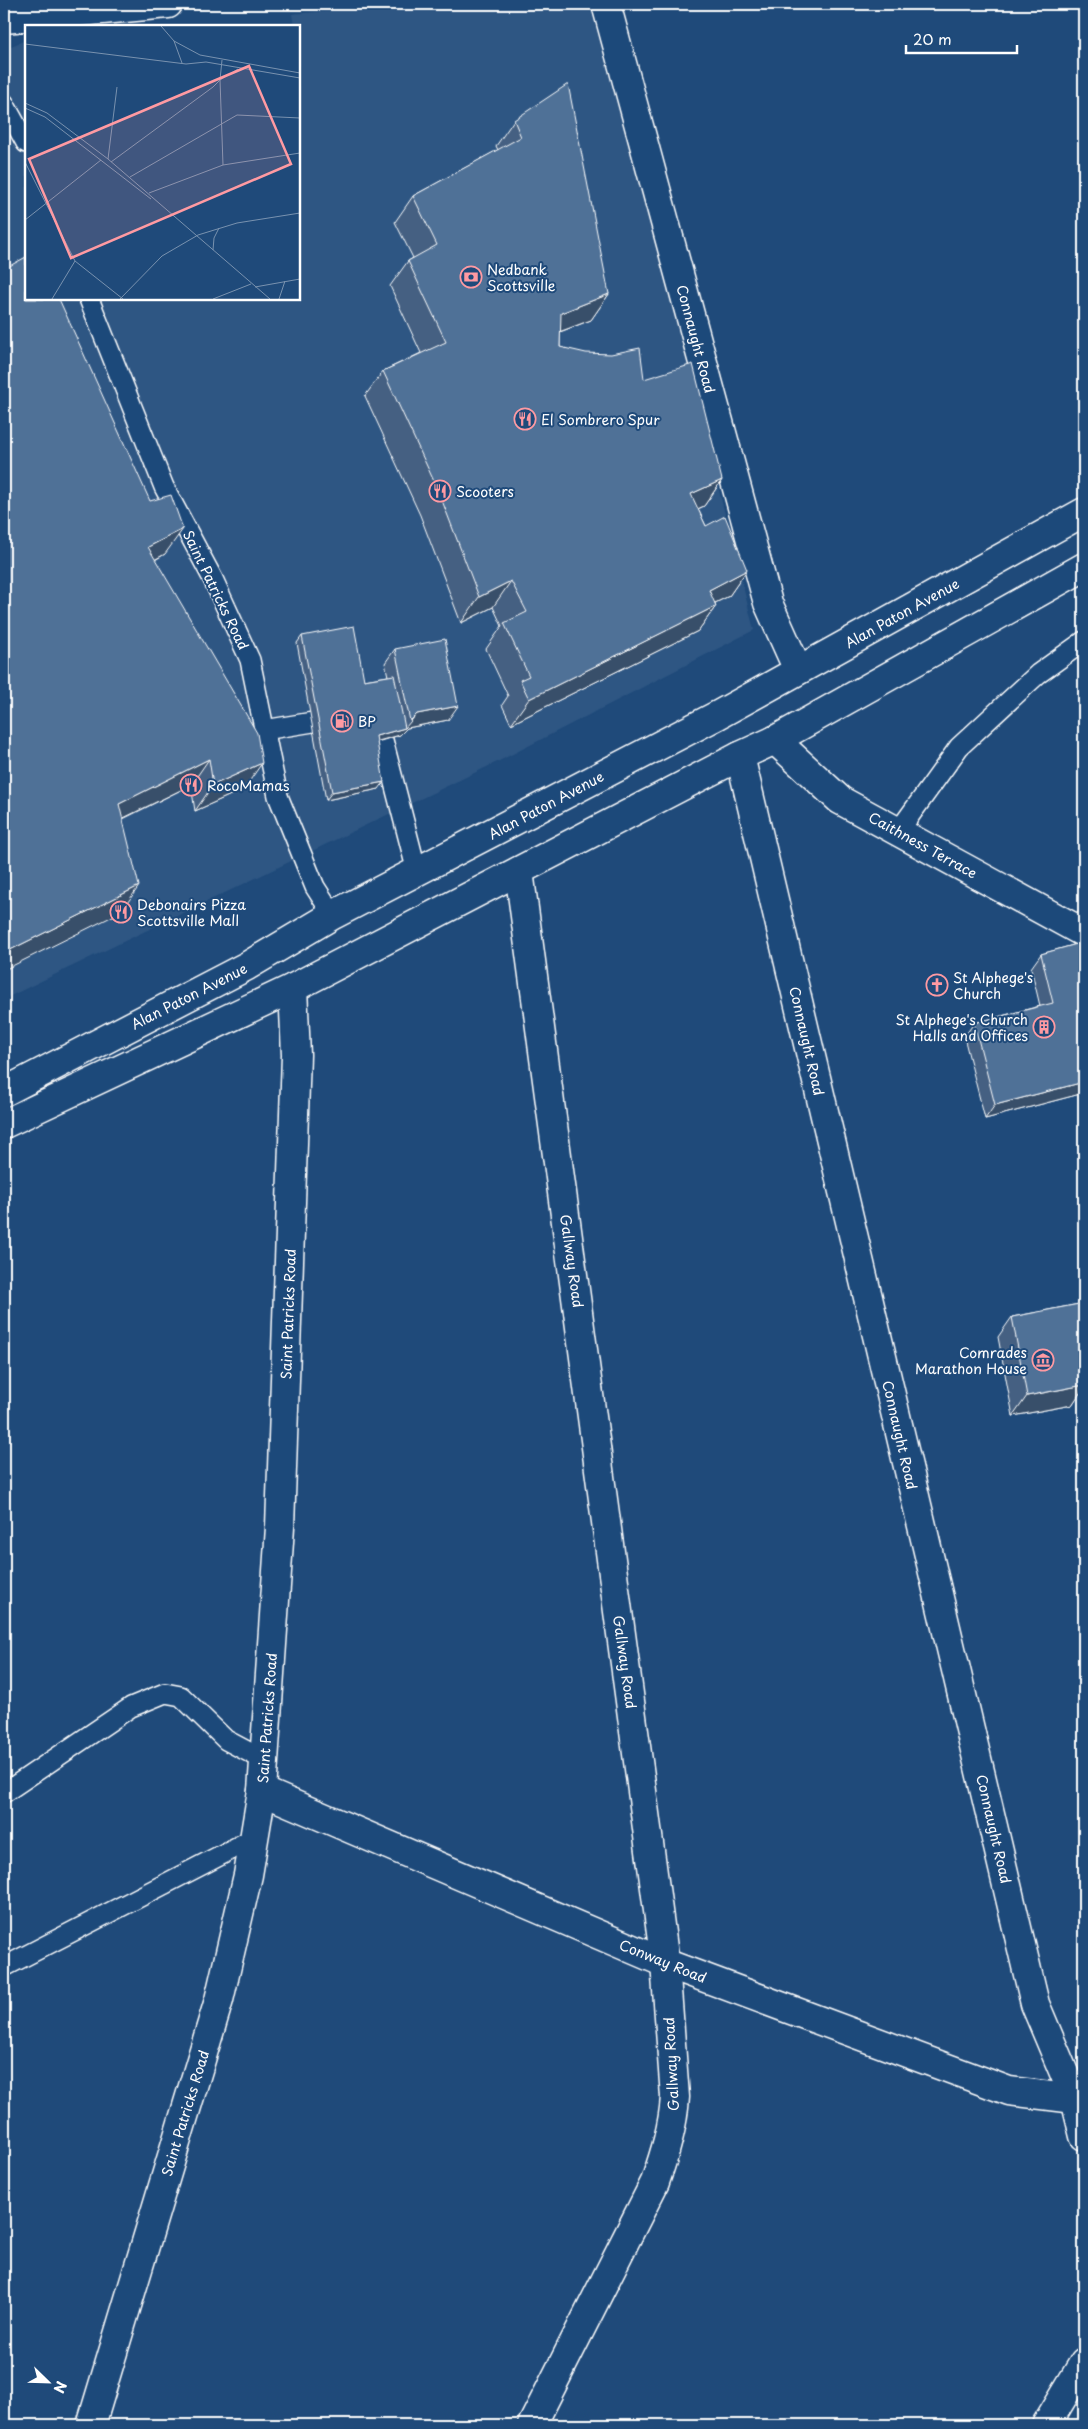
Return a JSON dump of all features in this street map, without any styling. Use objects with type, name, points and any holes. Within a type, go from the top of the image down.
[{"type":"street","points":[[4,18],[168,4]]},
{"type":"street","name":"Connaught Road","points":[[606,4],[768,603],[798,670]]},
{"type":"street","name":"Alan Paton Avenue","points":[[4,1092],[247,966],[333,915],[718,715],[1084,512]]},
{"type":"street","points":[[4,1124],[293,988],[740,756],[776,740],[1084,567]]},
{"type":"street","name":"Caithness Terrace","points":[[776,740],[840,800],[1084,933]]},
{"type":"street","name":"Connaught Road","points":[[740,756],[1035,2004],[1080,2101],[1084,2136]]},
{"type":"street","name":"Gallway Road","points":[[519,871],[665,1963],[675,2097],[674,2118],[668,2144],[655,2182],[532,2425]]},
{"type":"street","name":"Saint Patricks Road","points":[[91,2425],[219,2000],[254,1838],[262,1791],[282,1479],[296,1055],[293,988]]},
{"type":"street","name":"Conway Road","points":[[262,1791],[665,1963],[1009,2091],[1080,2101]]},
{"type":"street","points":[[1046,2425],[1084,2362]]},
{"type":"lane","points":[[4,103],[25,141]]},
{"type":"lane","name":"Saint Patricks Road","points":[[88,300],[164,487],[214,579],[250,660],[278,796],[316,887],[333,915]]},
{"type":"lane","points":[[898,832],[959,747],[1038,674],[1084,641]]},
{"type":"lane","points":[[264,730],[313,722]]},
{"type":"lane","points":[[384,740],[417,872]]},
{"type":"lane","points":[[4,1793],[131,1707],[165,1693],[181,1696],[226,1740],[264,1760]]},
{"type":"lane","points":[[4,1967],[254,1838]]},
{"type":"shaded area","points":[[413,4],[597,4],[754,630],[495,763],[4,999],[4,49],[25,40],[25,300],[300,300],[300,25],[294,25],[292,14]]},
{"type":"building","points":[[568,84],[609,294],[561,313],[560,347],[586,353],[611,354],[640,348],[644,379],[693,364],[722,480],[691,494],[706,526],[725,516],[747,570],[709,590],[716,606],[529,699],[520,680],[529,676],[504,623],[527,612],[511,581],[479,597],[438,490],[383,371],[446,342],[408,261],[437,245],[413,196],[521,137],[514,120]]},
{"type":"building","points":[[25,258],[25,300],[59,300],[150,501],[171,495],[183,529],[148,547],[257,733],[262,763],[213,785],[209,759],[119,804],[139,886],[4,953],[4,269]]},
{"type":"building","points":[[354,626],[364,680],[394,675],[405,728],[376,736],[384,782],[332,792],[302,636]]},
{"type":"building","points":[[445,639],[458,706],[417,714],[410,721],[395,649]]},
{"type":"building","name":"St Alphege's Church Halls and Offices","points":[[1084,942],[1084,1082],[995,1105],[974,1023],[1053,1003],[1041,954]]},
{"type":"building","name":"Comrades Marathon House","points":[[1084,1303],[1084,1365],[1082,1365],[1084,1385],[1027,1396],[1012,1317]]},
{"type":"place","name":"Nedbank Scottsville","points":[[471,277]]},
{"type":"place","name":"El Sombrero Spur","points":[[525,419]]},
{"type":"place","name":"Scooters","points":[[440,491]]},
{"type":"place","name":"BP","points":[[342,721]]},
{"type":"place","name":"RocoMamas","points":[[191,785]]},
{"type":"place","name":"Debonairs Pizza Scottsville Mall","points":[[121,912]]},
{"type":"place","name":"St Alphege's Church","points":[[937,985]]},
{"type":"place","name":"St Alphege's Church Halls and Offices","points":[[1044,1027]]},
{"type":"place","name":"Comrades Marathon House","points":[[1043,1360]]}]
